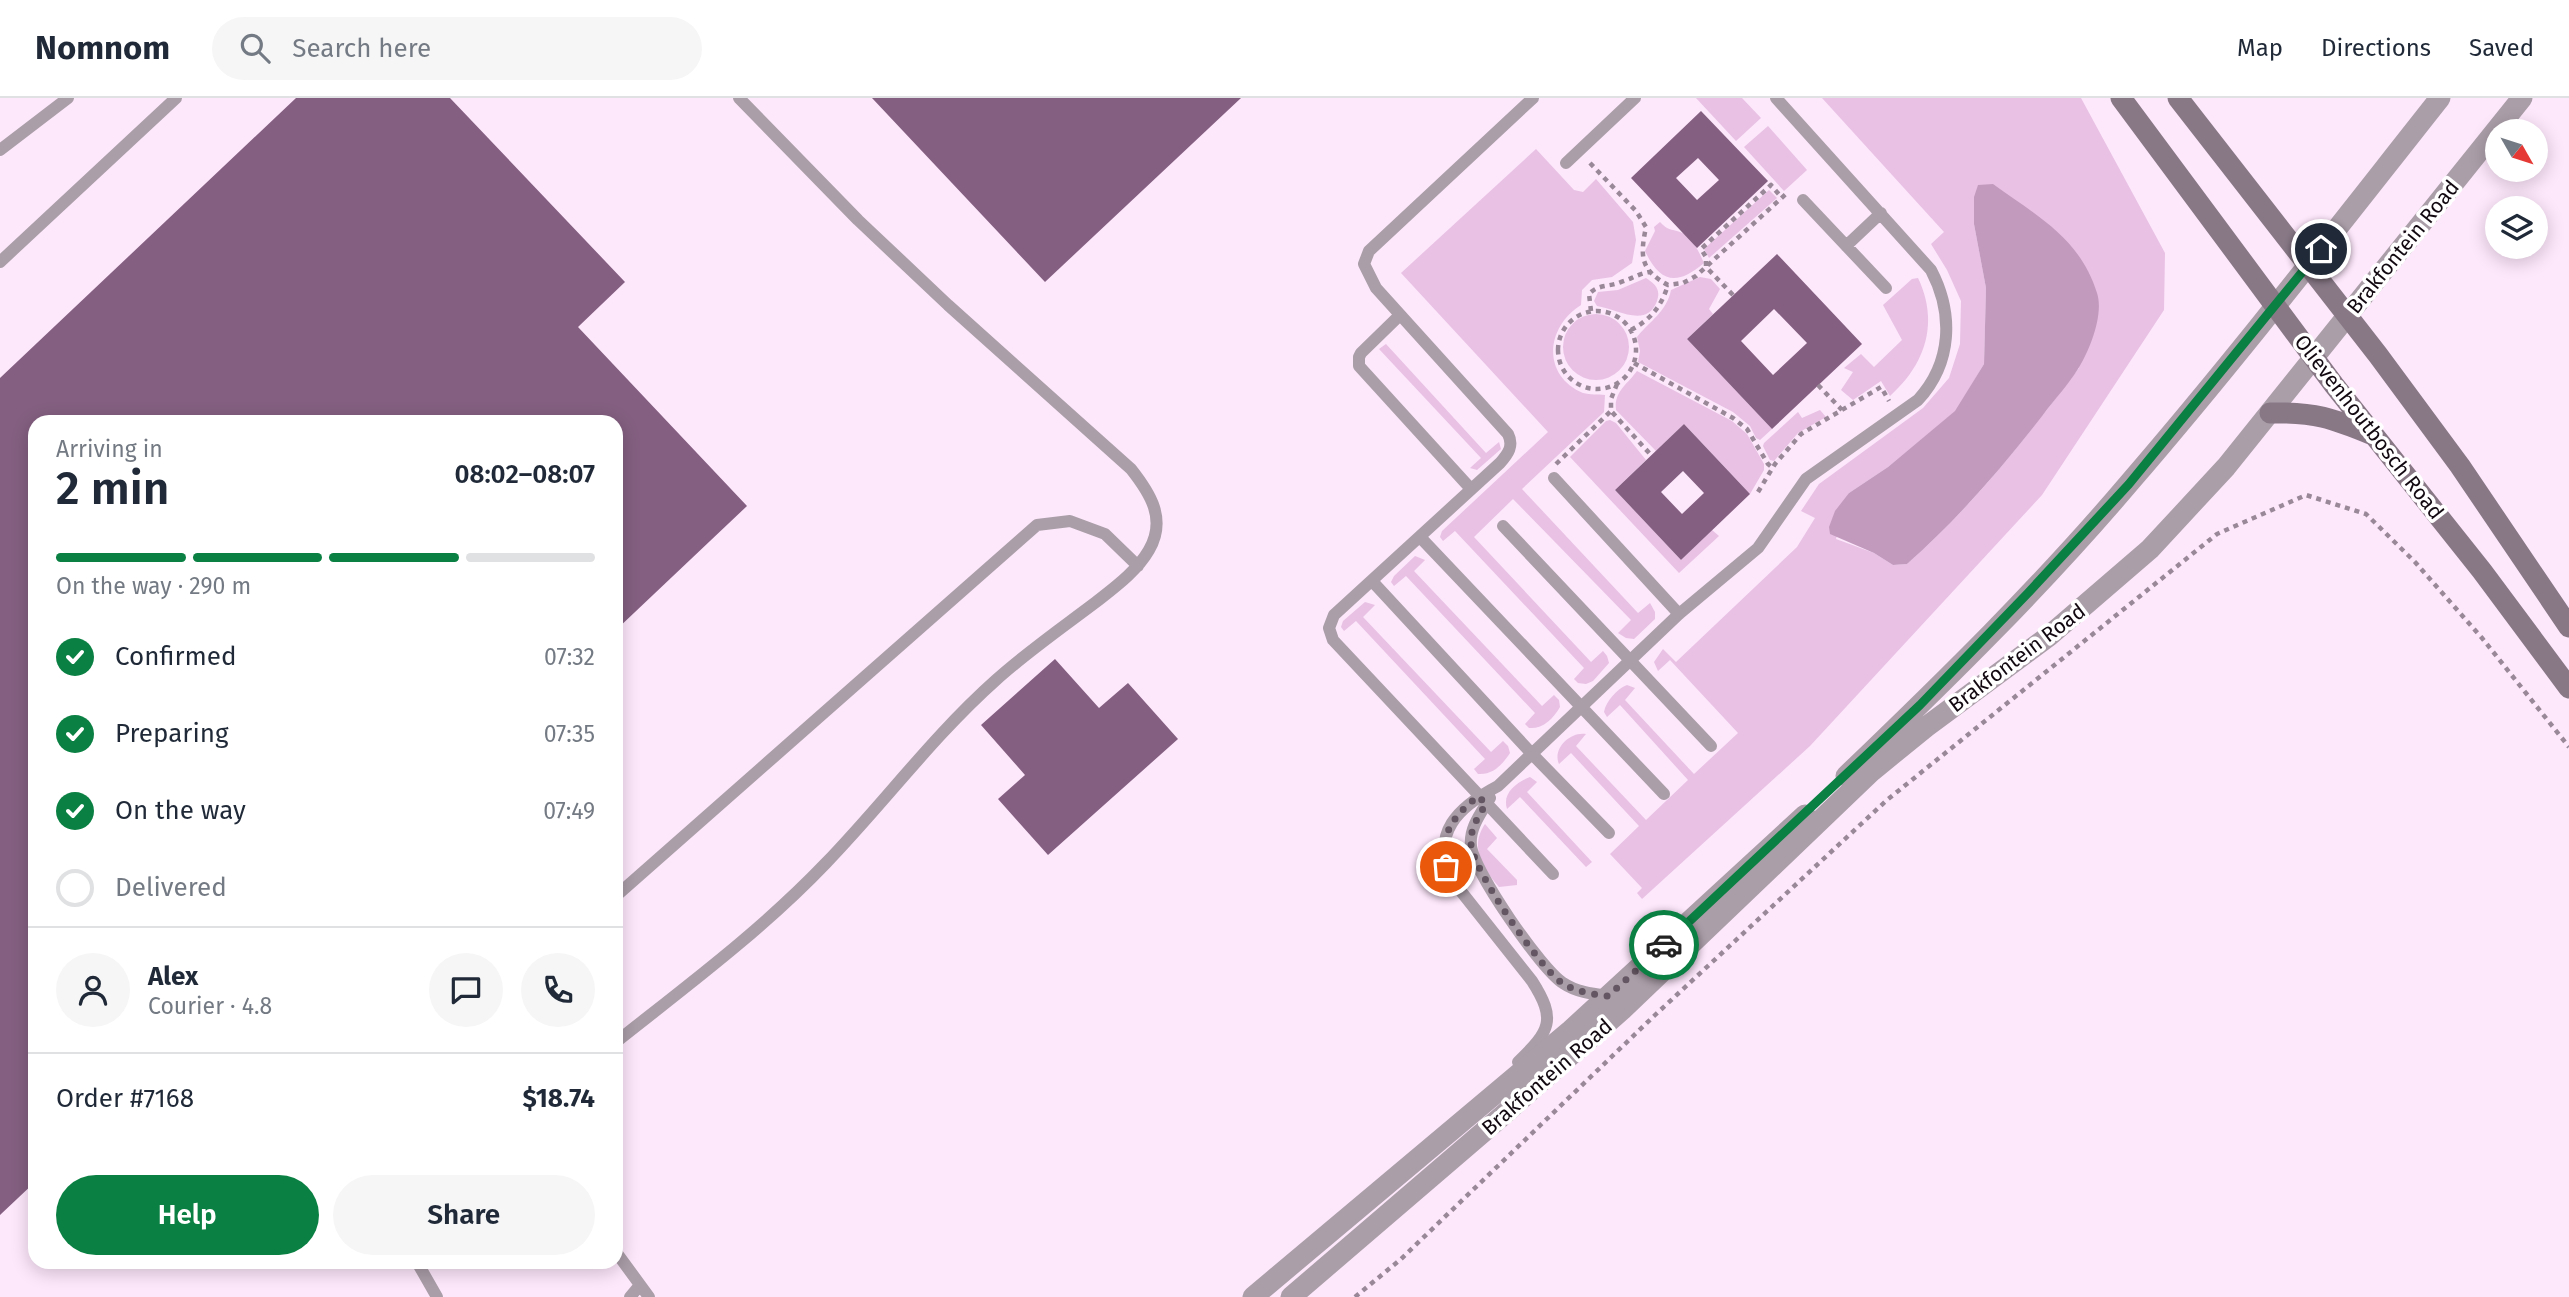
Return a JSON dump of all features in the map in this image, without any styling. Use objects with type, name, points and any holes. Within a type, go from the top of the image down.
[{"type":"main road","name":"Olievenhoutbosch Road","points":[[2121,98],[2315,358],[2482,571],[2569,688]]},
{"type":"main road","points":[[2178,98],[2348,316],[2460,466],[2569,627]]},
{"type":"main road","points":[[2270,413],[2304,412],[2320,415],[2375,435]]},
{"type":"street","name":"Brakfontein Road","points":[[1253,1297],[1489,1101],[1608,996],[1747,870],[1920,705],[2129,484],[2276,306],[2440,98]]},
{"type":"street","name":"Brakfontein Road","points":[[1291,1297],[1622,1010],[1872,771],[1926,727],[2049,636],[2123,574],[2195,502],[2270,413],[2522,98]]},
{"type":"lane","points":[[0,262],[176,98]]},
{"type":"lane","points":[[623,1036],[757,930],[848,840],[940,734],[997,679],[1138,566],[1150,549],[1156,531],[1157,511],[1148,490],[1131,469],[948,305],[858,220],[739,98]]},
{"type":"lane","points":[[1533,98],[1369,251],[1365,258],[1366,271],[1376,288],[1510,439],[1507,456],[1334,615],[1330,634],[1553,874]]},
{"type":"lane","points":[[1566,163],[1635,98]]},
{"type":"lane","points":[[1489,1101],[1508,1072],[1544,1033],[1548,1011],[1532,981],[1464,896],[1446,867],[1444,845],[1454,818],[1482,800],[1533,755],[1679,614],[1758,548],[1806,479],[1906,410],[1925,392],[1937,373],[1944,354],[1948,332],[1940,289],[1926,263],[1776,98]]},
{"type":"lane","points":[[0,149],[60,101]]},
{"type":"lane","points":[[1803,200],[1886,288]]},
{"type":"lane","points":[[1846,246],[1881,213]]},
{"type":"lane","points":[[1400,314],[1361,353],[1359,366],[1471,489]]},
{"type":"lane","points":[[1554,478],[1679,614]]},
{"type":"lane","points":[[623,890],[1037,525],[1070,521],[1105,534],[1138,566]]},
{"type":"lane","points":[[1503,526],[1711,746]]},
{"type":"lane","points":[[1420,537],[1664,794]]},
{"type":"lane","points":[[1372,581],[1609,833]]},
{"type":"lane","points":[[1482,800],[1471,835],[1471,846],[1479,869],[1552,974],[1572,988],[1608,996]]},
{"type":"lane","points":[[623,1262],[649,1297]]},
{"type":"lane","points":[[420,1269],[437,1297]]},
{"type":"lane","points":[[630,1297],[640,1285]]},
{"type":"path","points":[[1579,151],[1636,211],[1646,227],[1641,248],[1649,272],[1668,285],[1683,283],[1706,267],[1792,189],[1803,200]]},
{"type":"path","points":[[1733,295],[1706,267],[1706,257],[1701,249],[1771,185],[1782,198]]},
{"type":"path","points":[[1591,311],[1589,294],[1594,288],[1620,283],[1637,274],[1649,272]]},
{"type":"path","points":[[1631,330],[1650,318],[1662,303],[1668,285]]},
{"type":"path","points":[[1591,311],[1610,312],[1631,330],[1636,349],[1634,363],[1628,374],[1618,383],[1592,389],[1579,385],[1568,376],[1561,365],[1559,339],[1574,317],[1591,311]]},
{"type":"path","points":[[1634,363],[1734,418],[1747,429],[1773,468]]},
{"type":"path","points":[[1618,383],[1611,399],[1611,411],[1651,455]]},
{"type":"path","points":[[1818,385],[1842,410]]},
{"type":"path","points":[[1758,492],[1773,468],[1801,434],[1881,387],[1888,402],[1894,398]]},
{"type":"path","points":[[1554,478],[1548,471],[1611,411]]},
{"type":"path","points":[[1355,1297],[1401,1259],[1654,1016],[1887,800],[2217,534],[2306,495],[2366,514],[2415,562],[2482,638],[2569,747]]},
{"type":"shaded area","points":[[1696,98],[1742,98],[1761,118],[1736,141]]},
{"type":"shaded area","points":[[1822,98],[2081,98],[2165,253],[2164,310],[2042,495],[1810,746],[1642,899],[1637,893],[1642,888],[1610,854],[1639,826],[1571,753],[1559,764],[1558,752],[1569,738],[1586,734],[1576,746],[1646,820],[1688,780],[1620,705],[1607,717],[1605,708],[1616,692],[1627,685],[1635,688],[1625,700],[1694,774],[1738,733],[1670,660],[1658,671],[1654,662],[1663,649],[1676,662],[1797,547],[1815,518],[1801,511],[1819,484],[1923,408],[1949,378],[1960,344],[1961,301],[1931,244],[1944,232]],"holes":[[[1974,224],[2079,368],[1977,495],[1907,564],[1893,565],[1874,553],[1836,539],[1849,493],[1888,467],[1956,411],[1984,364],[1986,288]]]},
{"type":"shaded area","points":[[1768,126],[1807,170],[1784,191],[1744,147]]},
{"type":"shaded area","points":[[1536,149],[1574,190],[1583,192],[1596,179],[1633,222],[1636,240],[1632,263],[1612,277],[1592,280],[1582,290],[1581,305],[1569,314],[1555,338],[1553,350],[1560,375],[1569,385],[1583,393],[1605,395],[1604,412],[1522,489],[1638,613],[1650,603],[1655,619],[1634,639],[1618,633],[1631,620],[1513,499],[1474,537],[1591,662],[1603,651],[1607,656],[1609,663],[1593,681],[1586,684],[1578,683],[1574,679],[1584,668],[1455,531],[1443,541],[1440,537],[1442,531],[1548,432],[1401,273]]},
{"type":"shaded area","points":[[1993,184],[2041,218],[2080,257],[2099,302],[2095,332],[2074,375],[1995,474],[1907,564],[1893,565],[1874,553],[1830,534],[1829,527],[1835,511],[1849,493],[1888,467],[1955,411],[1984,364],[1986,288],[1974,224],[1974,197],[1978,185]]},
{"type":"shaded area","points":[[1769,190],[1777,198],[1709,258],[1704,249]]},
{"type":"shaded area","points":[[1660,222],[1688,237],[1704,263],[1677,278],[1670,278],[1657,270],[1645,251],[1655,231],[1654,227]]},
{"type":"shaded area","points":[[1700,277],[1711,279],[1720,289],[1709,309],[1713,314],[1687,339],[1772,429],[1760,440],[1750,426],[1733,412],[1638,362],[1640,351],[1637,337],[1662,310],[1671,290]]},
{"type":"shaded area","points":[[1646,278],[1658,293],[1657,301],[1646,314],[1639,316],[1622,313],[1597,306],[1594,301],[1598,292],[1618,290]]},
{"type":"shaded area","points":[[1918,278],[1928,310],[1928,326],[1925,342],[1913,370],[1890,396],[1881,381],[1853,400],[1841,390],[1853,372],[1844,368],[1861,354],[1874,367],[1902,340],[1883,305],[1912,279]]},
{"type":"shaded area","points":[[1596,314],[1609,316],[1619,324],[1627,334],[1627,360],[1619,370],[1609,378],[1596,380],[1583,378],[1573,370],[1565,360],[1563,347],[1565,334],[1573,324],[1583,316]]},
{"type":"shaded area","points":[[1386,344],[1486,453],[1499,442],[1501,449],[1477,470],[1470,468],[1481,458],[1379,349]]},
{"type":"shaded area","points":[[1637,371],[1732,421],[1747,434],[1764,464],[1764,470],[1750,494],[1684,424],[1656,451],[1616,410],[1619,393]]},
{"type":"shaded area","points":[[1820,410],[1826,417],[1798,433],[1774,461],[1770,460],[1764,443],[1798,412],[1802,418]]},
{"type":"shaded area","points":[[1610,420],[1616,423],[1646,460],[1615,490],[1681,560],[1712,530],[1719,536],[1679,573],[1570,457]]},
{"type":"shaded area","points":[[1415,556],[1425,560],[1414,571],[1542,706],[1554,695],[1559,700],[1560,707],[1547,722],[1539,727],[1529,728],[1525,724],[1535,713],[1406,576],[1394,586],[1391,582],[1394,576]]},
{"type":"shaded area","points":[[1365,602],[1375,605],[1363,617],[1491,752],[1503,741],[1508,746],[1510,753],[1497,768],[1478,774],[1474,769],[1485,759],[1356,621],[1344,631],[1341,627],[1343,621]]},
{"type":"shaded area","points":[[1530,777],[1537,782],[1527,792],[1592,862],[1586,867],[1520,797],[1507,809],[1508,793]]},
{"type":"shaded area","points":[[1485,824],[1497,838],[1487,849],[1517,880],[1517,885],[1499,887],[1483,865],[1478,841]]},
{"type":"building","points":[[296,98],[450,98],[625,282],[578,327],[747,506],[623,623],[623,415],[28,415],[28,1189],[0,1215],[0,378]]},
{"type":"building","points":[[872,98],[1241,98],[1045,282]]},
{"type":"building","points":[[1701,111],[1768,181],[1697,248],[1631,178]],"holes":[[[1698,158],[1719,180],[1697,200],[1676,178]]]},
{"type":"building","points":[[1777,254],[1862,344],[1772,429],[1687,339]],"holes":[[[1774,309],[1807,343],[1773,375],[1741,341]]]},
{"type":"building","points":[[1684,424],[1750,494],[1681,560],[1615,490]],"holes":[[[1683,471],[1704,493],[1682,514],[1661,492]]]},
{"type":"building","points":[[1055,659],[1099,708],[1128,683],[1178,739],[1048,855],[998,799],[1025,775],[981,725]]},
{"type":"way so far","points":[[1446,867],[1446,834],[1454,818],[1478,796],[1486,804],[1471,835],[1474,858],[1537,956],[1561,982],[1587,993],[1608,996],[1664,945]]},
{"type":"route","points":[[1664,945],[1920,705],[2028,593],[2129,484],[2321,249]]}]
